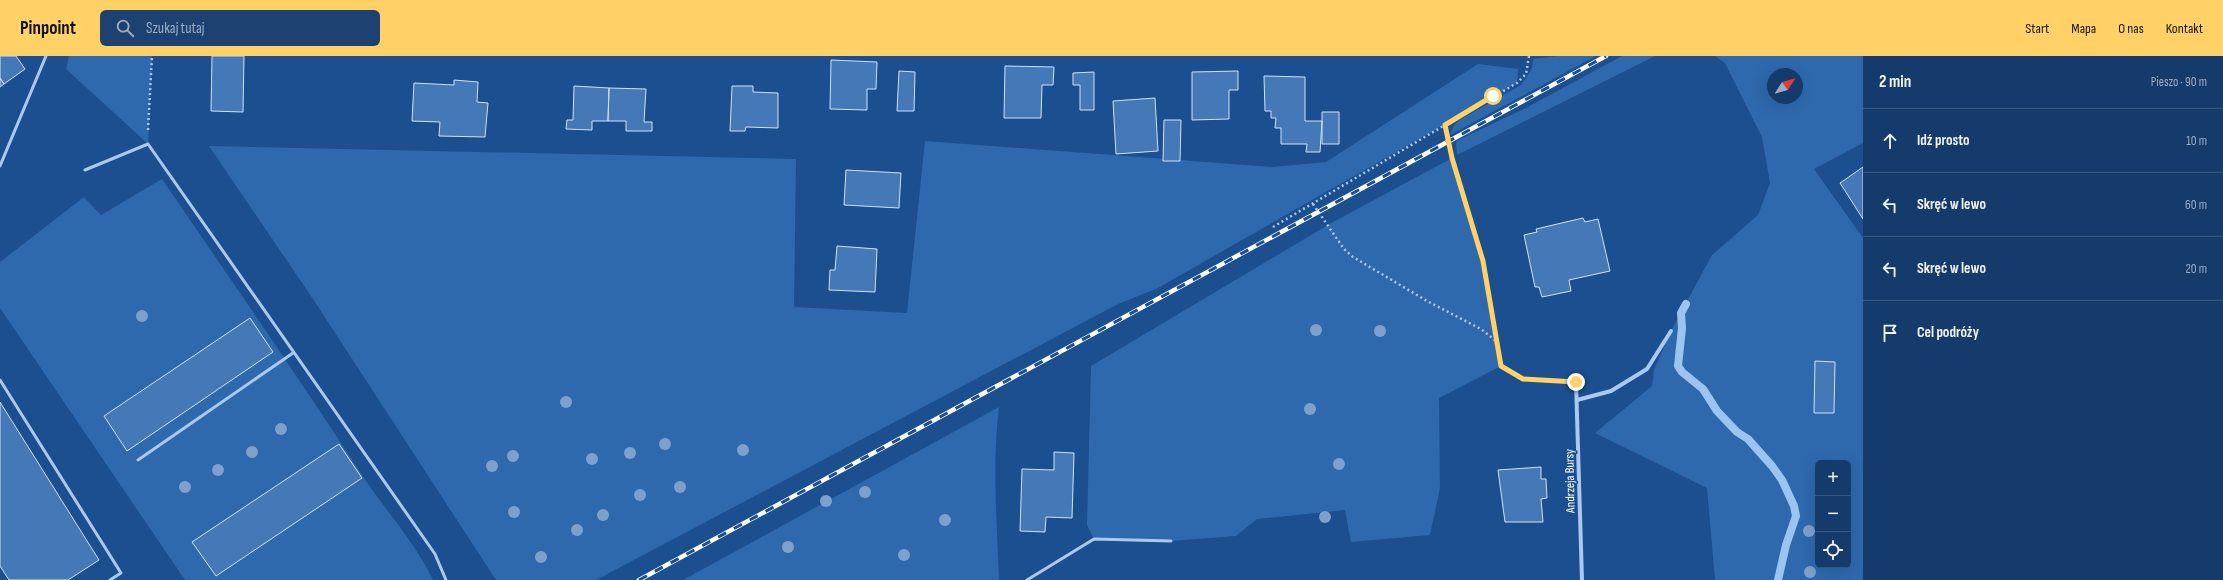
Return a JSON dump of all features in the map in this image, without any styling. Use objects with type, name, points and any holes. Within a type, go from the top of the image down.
[{"type":"street","points":[[1577,400],[1611,391],[1647,369],[1671,331]]},
{"type":"street","name":"Andrzeja Bursy","points":[[1576,382],[1582,580]]},
{"type":"lane","points":[[0,166],[46,56]]},
{"type":"lane","points":[[85,170],[148,144],[435,554],[446,580]]},
{"type":"lane","points":[[138,460],[293,353]]},
{"type":"lane","points":[[0,380],[122,573],[110,580]]},
{"type":"lane","points":[[1027,580],[1094,539],[1171,541]]},
{"type":"path","points":[[148,144],[152,56]]},
{"type":"path","points":[[1274,227],[1517,83],[1526,74],[1529,56]]},
{"type":"path","points":[[1445,125],[1452,158],[1483,261],[1501,366],[1523,379],[1576,382]]},
{"type":"path","points":[[1313,204],[1344,249],[1353,257],[1427,301],[1481,329],[1497,341]]},
{"type":"shaded area","points":[[69,56],[152,56],[148,144],[66,69]]},
{"type":"shaded area","points":[[1557,56],[1596,56],[1450,135],[1453,127],[1458,121],[1521,85],[1532,69],[1533,59]]},
{"type":"shaded area","points":[[1622,56],[1655,56],[1457,155],[1456,141],[1526,108]]},
{"type":"shaded area","points":[[1715,56],[1863,56],[1863,143],[1814,169],[1863,238],[1863,580],[1715,580],[1707,488],[1595,433],[1652,386],[1654,370],[1671,331],[1712,255],[1758,215],[1770,183],[1762,137],[1725,63]]},
{"type":"shaded area","points":[[1478,64],[1518,69],[1517,83],[1158,288],[1118,304],[596,580],[496,580],[313,299],[209,146],[796,159],[794,307],[907,313],[925,141],[1273,167],[1326,162]]},
{"type":"shaded area","points":[[1452,158],[1483,261],[1501,366],[1439,398],[1440,488],[1430,535],[1351,542],[1345,510],[1257,519],[1236,536],[1171,541],[1094,539],[1087,525],[1091,366],[1333,222]]},
{"type":"shaded area","points":[[162,179],[288,363],[362,475],[418,552],[433,580],[185,580],[0,308],[0,262],[84,197],[101,215]]},
{"type":"shaded area","points":[[999,407],[995,472],[999,580],[683,580]]},
{"type":"building","points":[[0,56],[16,56],[25,69],[4,84],[0,78]]},
{"type":"building","points":[[212,56],[244,56],[243,112],[211,111]]},
{"type":"building","points":[[831,60],[877,62],[876,89],[867,89],[867,110],[830,109]]},
{"type":"building","points":[[1005,66],[1054,67],[1053,85],[1042,85],[1041,118],[1004,118]]},
{"type":"building","points":[[899,71],[915,72],[914,111],[897,111]]},
{"type":"building","points":[[1238,71],[1238,90],[1229,90],[1229,119],[1192,120],[1192,72]]},
{"type":"building","points":[[1094,72],[1094,110],[1080,110],[1080,85],[1073,85],[1073,73]]},
{"type":"building","points":[[1264,76],[1305,77],[1305,121],[1322,121],[1320,152],[1306,152],[1307,144],[1281,144],[1281,128],[1275,128],[1276,118],[1271,118],[1271,111],[1265,111]]},
{"type":"building","points":[[0,78],[4,84],[0,87]]},
{"type":"building","points":[[454,80],[478,82],[477,102],[488,103],[485,137],[439,136],[440,122],[412,121],[414,83],[454,85]]},
{"type":"building","points":[[574,86],[609,88],[608,121],[592,121],[592,130],[566,129],[567,120],[573,120]]},
{"type":"building","points":[[732,86],[753,86],[753,92],[778,93],[778,128],[746,127],[745,131],[730,131]]},
{"type":"building","points":[[609,88],[646,89],[644,122],[652,122],[652,131],[626,131],[626,121],[608,121]]},
{"type":"building","points":[[1155,98],[1158,151],[1116,154],[1113,101]]},
{"type":"building","points":[[1322,112],[1339,112],[1339,144],[1322,144]]},
{"type":"building","points":[[1164,120],[1181,120],[1180,161],[1163,161]]},
{"type":"building","points":[[1863,167],[1863,219],[1840,183]]},
{"type":"building","points":[[846,170],[901,173],[899,208],[844,205]]},
{"type":"building","points":[[1583,218],[1585,222],[1598,219],[1610,271],[1569,280],[1571,291],[1542,297],[1539,287],[1535,287],[1524,235],[1537,232],[1536,229]]},
{"type":"building","points":[[837,246],[877,249],[875,292],[829,290],[830,270],[835,270]]},
{"type":"building","points":[[250,318],[273,352],[127,451],[104,416]]},
{"type":"building","points":[[1815,361],[1835,362],[1834,413],[1814,413]]},
{"type":"building","points":[[0,402],[99,560],[68,580],[9,580],[0,566]]},
{"type":"building","points":[[339,444],[362,478],[216,576],[192,542]]},
{"type":"building","points":[[1054,452],[1074,453],[1072,518],[1046,517],[1045,532],[1020,531],[1022,469],[1054,470]]},
{"type":"building","points":[[1541,467],[1541,479],[1546,479],[1547,498],[1541,499],[1543,522],[1505,522],[1498,470]]},
{"type":"waterway","points":[[1686,304],[1681,313],[1682,328],[1678,366],[1682,372],[1703,389],[1717,411],[1737,432],[1748,439],[1772,466],[1782,480],[1794,506],[1796,516],[1786,545],[1778,580]]},
{"type":"railway","points":[[639,580],[1606,56]]},
{"type":"route","points":[[1493,96],[1445,125],[1452,158],[1483,261],[1501,366],[1523,379],[1576,382]]}]
